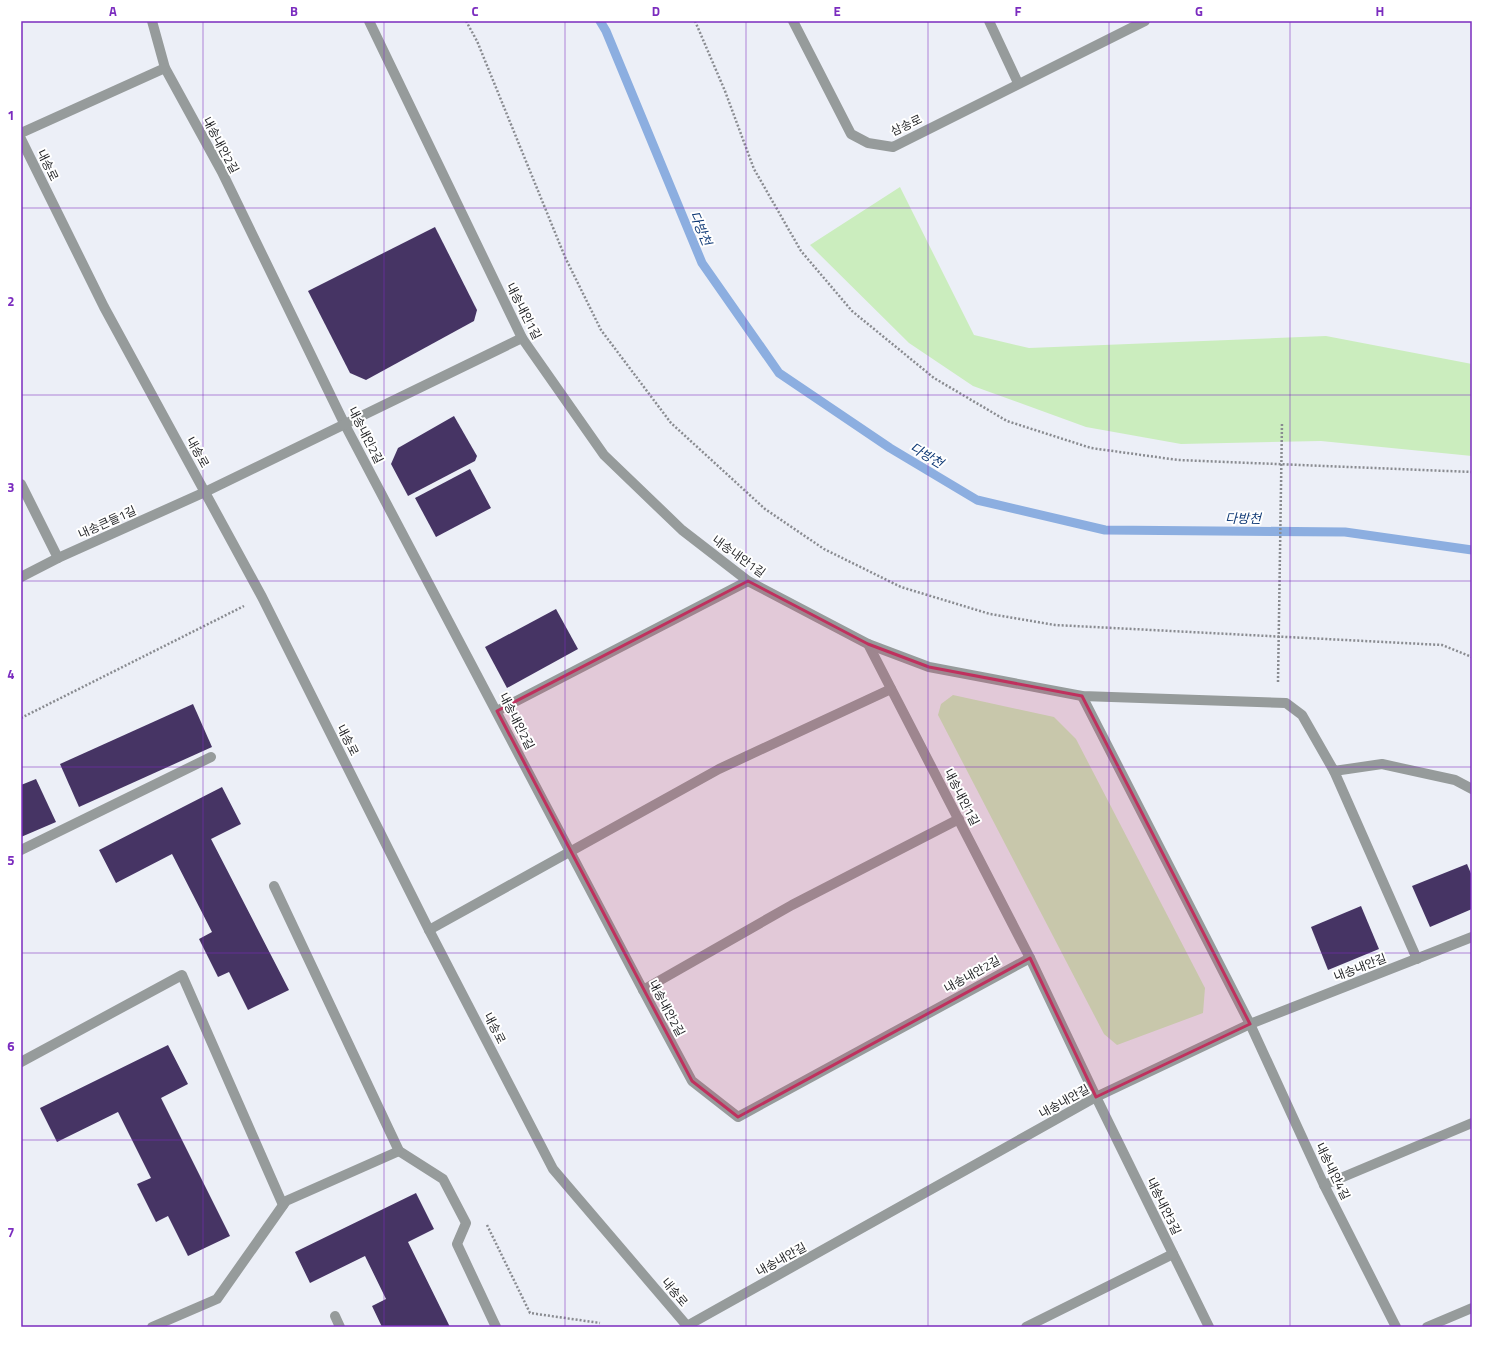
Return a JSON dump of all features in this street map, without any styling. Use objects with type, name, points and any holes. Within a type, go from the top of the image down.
[{"type":"street","name":"내송내안2길","points":[[152,21],[165,68],[222,172],[344,423],[497,711],[569,851],[692,1081],[738,1117],[1030,958]]},
{"type":"street","name":"내송내안1길","points":[[369,21],[522,338],[604,456],[682,530],[748,581],[868,644],[1030,958],[1096,1097]]},
{"type":"street","name":"삼송로","points":[[793,21],[851,134],[868,143],[894,147],[1018,83],[1145,21]]},
{"type":"street","points":[[989,21],[1018,83]]},
{"type":"street","points":[[21,132],[165,68]]},
{"type":"street","name":"내송로","points":[[21,139],[104,307],[262,597],[429,930],[553,1169],[687,1327]]},
{"type":"street","name":"내송큰들1길","points":[[21,577],[58,558],[205,492],[344,423],[522,338]]},
{"type":"street","points":[[21,484],[58,558]]},
{"type":"street","points":[[497,711],[748,581]]},
{"type":"street","points":[[868,644],[929,666],[1082,696],[1286,703],[1302,715],[1334,771],[1417,958]]},
{"type":"street","points":[[429,930],[719,769],[891,689]]},
{"type":"street","name":"내송내안4길","points":[[1082,696],[1250,1024],[1324,1185],[1396,1327]]},
{"type":"street","points":[[21,850],[210,757]]},
{"type":"street","points":[[1334,771],[1382,764],[1455,780],[1472,789]]},
{"type":"street","points":[[643,990],[792,905],[959,819]]},
{"type":"street","points":[[274,886],[399,1151],[443,1179],[466,1223],[458,1244],[496,1327]]},
{"type":"street","name":"내송내안길","points":[[687,1327],[1096,1097],[1250,1024],[1472,937]]},
{"type":"street","points":[[21,1062],[182,975],[283,1205]]},
{"type":"street","name":"내송내안3길","points":[[1096,1097],[1209,1327]]},
{"type":"street","points":[[1324,1185],[1472,1123]]},
{"type":"street","points":[[152,1327],[217,1299],[286,1201],[399,1151]]},
{"type":"street","points":[[1026,1327],[1173,1254]]},
{"type":"street","points":[[1427,1327],[1472,1308]]},
{"type":"street","points":[[336,1316],[340,1327]]},
{"type":"path","points":[[466,21],[477,41],[565,257],[601,330],[671,423],[765,510],[824,549],[901,587],[990,614],[1055,625],[1442,645],[1472,657]]},
{"type":"path","points":[[695,21],[725,91],[754,170],[801,251],[852,311],[934,378],[1007,421],[1091,448],[1178,460],[1472,472]]},
{"type":"path","points":[[1278,703],[1282,422]]},
{"type":"path","points":[[21,718],[262,597]]},
{"type":"path","points":[[485,1222],[530,1313],[600,1323]]},
{"type":"highlighted area","points":[[748,581],[868,644],[929,667],[1082,696],[1250,1024],[1096,1097],[1030,958],[738,1117],[692,1081],[497,711]]},
{"type":"green space","points":[[900,187],[974,335],[1029,348],[1326,336],[1472,364],[1472,456],[1321,441],[1181,444],[1086,427],[973,386],[909,343],[810,245]]},
{"type":"green space","points":[[953,695],[1054,717],[1076,739],[1205,988],[1203,1013],[1117,1045],[1104,1034],[938,715],[941,704]]},
{"type":"building","points":[[435,227],[477,310],[474,321],[366,380],[350,373],[308,291]]},
{"type":"building","points":[[454,416],[477,456],[475,461],[408,496],[391,464],[398,448]]},
{"type":"building","points":[[470,469],[491,508],[436,537],[415,498]]},
{"type":"building","points":[[556,609],[578,649],[507,688],[485,647]]},
{"type":"building","points":[[193,704],[212,747],[79,807],[60,764]]},
{"type":"building","points":[[36,779],[56,822],[21,837],[21,785]]},
{"type":"building","points":[[222,787],[241,824],[211,839],[289,990],[248,1010],[229,972],[218,977],[199,939],[212,932],[172,854],[116,883],[99,850]]},
{"type":"building","points":[[1467,864],[1472,876],[1472,909],[1430,927],[1412,886]]},
{"type":"building","points":[[1361,906],[1379,949],[1328,970],[1311,927]]},
{"type":"building","points":[[168,1045],[188,1084],[161,1098],[230,1236],[188,1256],[168,1216],[156,1222],[137,1184],[151,1178],[118,1112],[57,1142],[40,1108]]},
{"type":"building","points":[[416,1193],[434,1229],[408,1242],[450,1327],[382,1327],[372,1306],[386,1299],[365,1256],[310,1283],[295,1252]]},
{"type":"waterway","name":"다방천","points":[[600,21],[606,31],[702,263],[779,373],[890,448],[977,500],[1105,530],[1345,532],[1472,550]]}]
